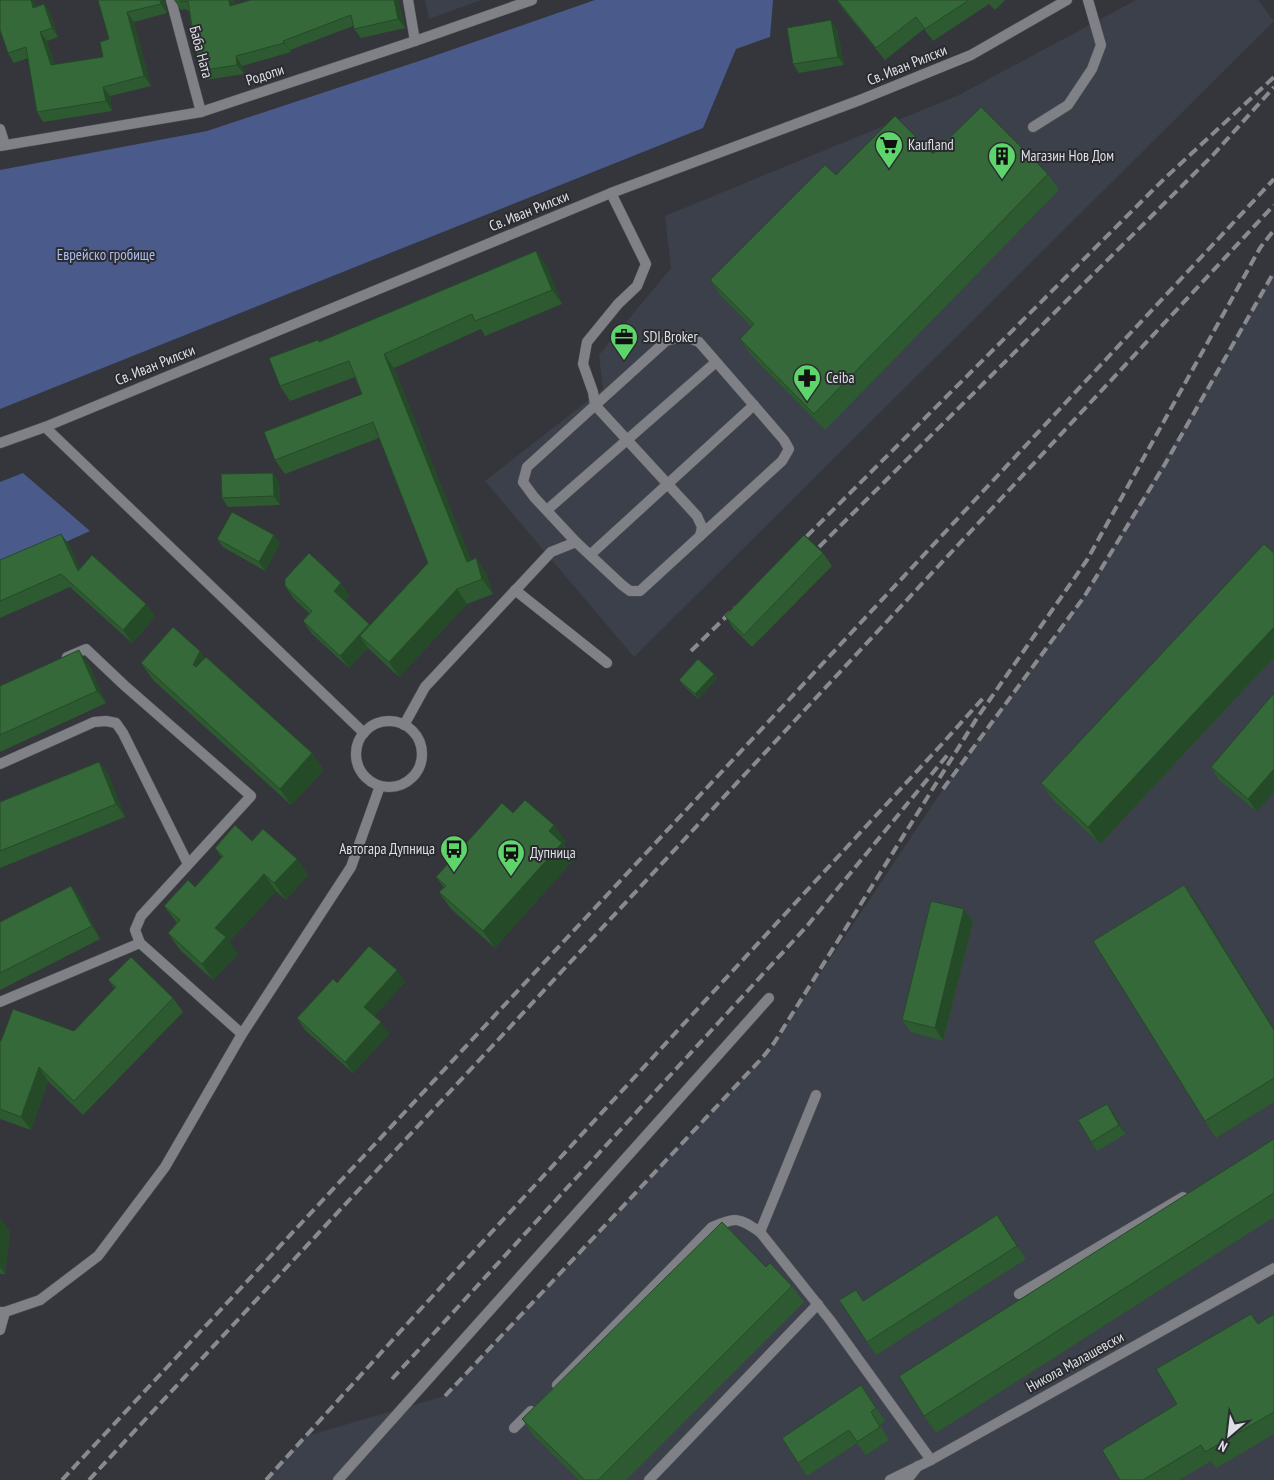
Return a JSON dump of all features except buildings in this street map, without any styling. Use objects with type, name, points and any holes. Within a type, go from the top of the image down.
[{"type":"street","name":"Баба Ната","points":[[171,0],[201,112]]},
{"type":"street","points":[[408,0],[416,41]]},
{"type":"street","name":"Родопи","points":[[2,146],[201,112],[416,41],[532,0]]},
{"type":"street","name":"Св. Иван Рилски","points":[[0,443],[45,427],[610,193],[860,100],[971,55],[1067,0]]},
{"type":"street","points":[[1033,127],[1068,105],[1092,69],[1102,45],[1088,0]]},
{"type":"street","points":[[0,129],[2,146]]},
{"type":"street","points":[[610,193],[646,264],[637,286],[618,304],[587,342],[582,364],[593,392],[594,405],[697,516],[702,527],[700,536]]},
{"type":"street","points":[[684,336],[699,342],[784,440],[789,449],[782,461],[640,591],[630,591],[576,542],[523,482],[527,467],[594,405],[666,341],[684,336]]},
{"type":"street","points":[[547,510],[716,362]]},
{"type":"street","points":[[590,555],[754,405]]},
{"type":"street","points":[[45,427],[364,733]]},
{"type":"street","points":[[404,725],[425,687],[551,552],[576,542]]},
{"type":"street","points":[[516,590],[607,663]]},
{"type":"street","points":[[60,660],[86,649],[125,686],[251,796],[141,916],[135,930],[140,943],[242,1034]]},
{"type":"street","points":[[0,764],[94,722],[106,721],[116,723],[123,733],[188,864]]},
{"type":"street","points":[[394,721],[404,725],[413,731],[419,740],[422,761],[418,772],[401,785],[380,786],[370,781],[362,773],[358,764],[357,748],[364,733],[372,726],[382,722],[394,721]]},
{"type":"street","points":[[0,1330],[3,1312],[40,1300],[98,1256],[164,1167],[242,1034],[351,867],[380,786]]},
{"type":"street","points":[[0,1002],[140,943]]},
{"type":"street","points":[[338,1480],[769,998]]},
{"type":"street","points":[[760,1232],[816,1096]]},
{"type":"street","points":[[1019,1294],[1189,1193]]},
{"type":"street","points":[[514,1428],[712,1227],[730,1219],[746,1223],[760,1232],[818,1304],[931,1460]]},
{"type":"street","name":"Никола Малашевски","points":[[890,1480],[931,1460],[1274,1268]]},
{"type":"street","points":[[649,1480],[818,1304]]},
{"type":"street","points":[[907,1480],[918,1466]]},
{"type":"shaded area","points":[[425,0],[481,0],[429,19]]},
{"type":"shaded area","points":[[1136,0],[1258,0],[1274,21],[634,657],[485,481],[603,389],[599,355],[671,268],[665,216],[959,95]]},
{"type":"shaded area","points":[[1274,272],[1274,1480],[266,1480],[306,1436],[445,1396],[763,1057],[943,789],[1084,597]]},
{"type":"green space","name":"Еврейско гробище","points":[[595,0],[773,0],[770,37],[736,49],[703,128],[0,409],[0,170],[207,131],[428,58]]},
{"type":"green space","points":[[23,473],[90,531],[0,572],[0,482]]},
{"type":"railway","points":[[796,547],[1164,179],[1274,77]]},
{"type":"railway","points":[[819,547],[1213,155],[1274,87]]},
{"type":"railway","points":[[62,1480],[1274,179]]},
{"type":"railway","points":[[89,1480],[1274,205]]},
{"type":"railway","points":[[445,1396],[774,1043],[977,718],[1087,560],[1260,248],[1274,230]]},
{"type":"railway","points":[[943,789],[1084,597],[1165,464],[1274,272]]},
{"type":"railway","points":[[691,651],[736,607]]},
{"type":"railway","points":[[266,1480],[417,1313],[985,696]]},
{"type":"railway","points":[[392,1379],[807,926],[949,753]]},
{"type":"place","name":"Kaufland","points":[[889,169]]},
{"type":"place","name":"Магазин Нов Дом","points":[[1002,180]]},
{"type":"place","name":"SDI Broker","points":[[624,361]]},
{"type":"place","name":"Ceiba","points":[[807,402]]},
{"type":"place","name":"Автогара Дупница","points":[[454,873]]},
{"type":"place","name":"Дупница","points":[[511,877]]}]
